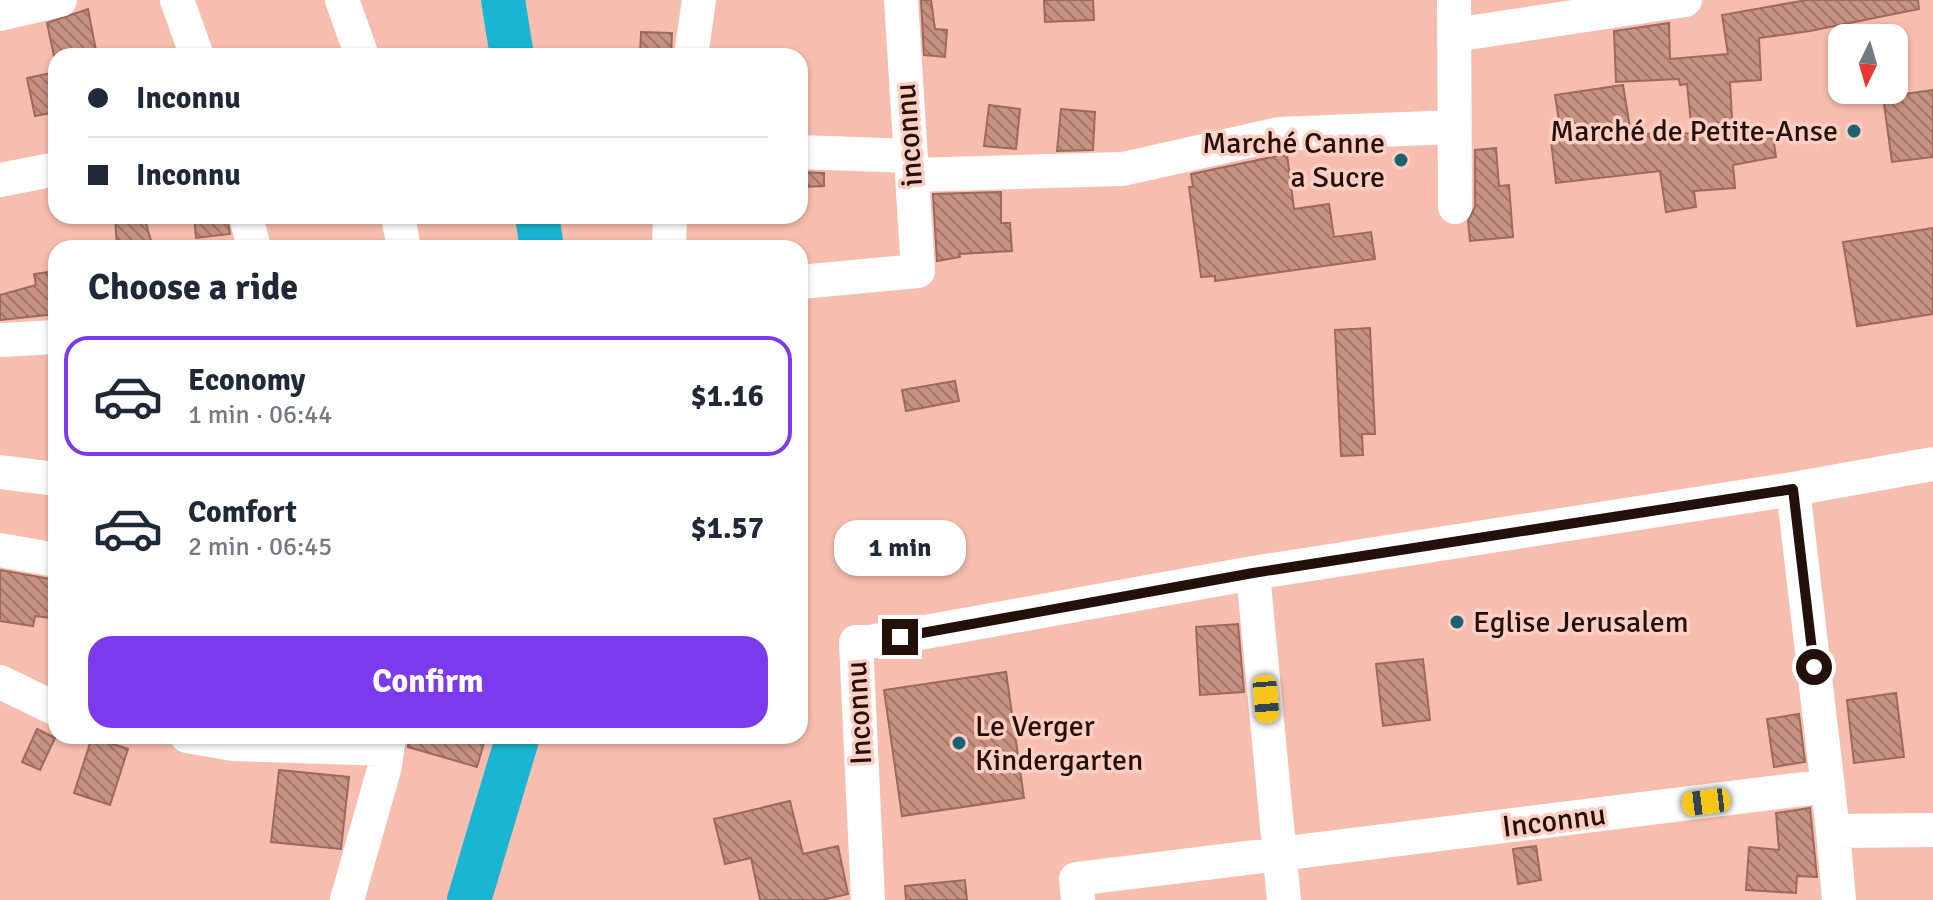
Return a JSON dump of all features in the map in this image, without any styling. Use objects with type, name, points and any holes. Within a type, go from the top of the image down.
[{"type":"street","points":[[0,14],[60,0]]},
{"type":"street","points":[[177,0],[194,48]]},
{"type":"street","points":[[342,0],[359,48]]},
{"type":"street","points":[[692,48],[699,0]]},
{"type":"street","name":"inconnu","points":[[808,281],[918,271],[901,0]]},
{"type":"street","points":[[1454,0],[1455,207]]},
{"type":"street","points":[[1454,35],[1685,0]]},
{"type":"street","points":[[808,153],[911,166],[1123,169],[1279,134],[1454,127]]},
{"type":"street","points":[[0,180],[48,171]]},
{"type":"street","points":[[0,340],[48,337]]},
{"type":"street","name":"Inconnu","points":[[868,900],[856,642],[1253,573],[1793,489],[1933,464]]},
{"type":"street","points":[[0,472],[48,478]]},
{"type":"street","points":[[1793,489],[1839,900]]},
{"type":"street","points":[[0,550],[48,559]]},
{"type":"street","points":[[1253,573],[1284,900]]},
{"type":"street","points":[[0,682],[48,705]]},
{"type":"street","points":[[347,900],[374,810],[388,744]]},
{"type":"street","name":"Inconnu","points":[[1078,900],[1076,879],[1828,786]]},
{"type":"street","points":[[1833,831],[1933,830]]},
{"type":"building","points":[[921,0],[931,0],[935,29],[947,30],[945,57],[924,55]]},
{"type":"building","points":[[1044,0],[1093,0],[1094,20],[1045,22]]},
{"type":"building","points":[[1807,0],[1918,0],[1919,9],[1759,38],[1761,80],[1730,82],[1733,137],[1772,130],[1776,157],[1733,165],[1735,188],[1694,191],[1696,207],[1666,212],[1660,171],[1556,183],[1551,141],[1562,140],[1555,95],[1623,85],[1631,134],[1692,133],[1687,84],[1680,85],[1679,79],[1616,82],[1614,31],[1669,23],[1670,59],[1728,54],[1722,15]]},
{"type":"building","points":[[88,9],[95,48],[52,48],[47,23]]},
{"type":"building","points":[[641,32],[672,33],[671,48],[640,48]]},
{"type":"building","points":[[48,74],[48,114],[35,116],[27,78]]},
{"type":"building","points":[[1933,90],[1933,157],[1892,162],[1884,104],[1908,104],[1908,94]]},
{"type":"building","points":[[989,105],[1020,109],[1016,149],[984,146]]},
{"type":"building","points":[[1061,109],[1095,112],[1093,150],[1057,151]]},
{"type":"building","points":[[1496,148],[1499,186],[1509,185],[1513,237],[1470,241],[1468,221],[1475,207],[1475,150]]},
{"type":"building","points":[[1287,154],[1294,209],[1329,204],[1334,237],[1371,232],[1375,259],[1215,281],[1215,276],[1201,277],[1189,187],[1193,187],[1191,174]]},
{"type":"building","points":[[808,172],[824,173],[824,186],[808,187]]},
{"type":"building","points":[[1001,192],[1001,223],[1010,223],[1012,251],[959,254],[960,257],[937,261],[933,194]]},
{"type":"building","points":[[116,224],[146,224],[151,240],[116,240]]},
{"type":"building","points":[[195,224],[228,224],[230,234],[196,238]]},
{"type":"building","points":[[1933,228],[1933,314],[1857,326],[1843,242]]},
{"type":"building","points":[[48,272],[48,315],[0,320],[0,295],[36,285],[34,274]]},
{"type":"building","points":[[1370,328],[1375,434],[1362,434],[1363,455],[1341,456],[1335,330]]},
{"type":"building","points":[[955,381],[959,401],[906,411],[902,390]]},
{"type":"building","points":[[0,570],[48,579],[48,618],[35,616],[33,626],[0,621]]},
{"type":"building","points":[[1238,624],[1244,692],[1200,695],[1196,627]]},
{"type":"building","points":[[1423,659],[1430,720],[1383,726],[1376,664]]},
{"type":"building","points":[[1006,672],[1024,798],[902,816],[884,690]]},
{"type":"building","points":[[1896,693],[1904,757],[1854,763],[1847,700]]},
{"type":"building","points":[[1799,714],[1805,762],[1774,767],[1767,719]]},
{"type":"building","points":[[37,729],[48,734],[48,744],[52,744],[40,770],[22,762]]},
{"type":"building","points":[[90,744],[113,744],[128,749],[110,805],[74,793]]},
{"type":"building","points":[[408,744],[484,744],[477,767],[408,747]]},
{"type":"building","points":[[279,770],[349,777],[341,849],[271,842]]},
{"type":"building","points":[[790,801],[803,854],[838,846],[848,894],[822,900],[760,900],[751,858],[725,864],[714,819]]},
{"type":"building","points":[[1810,808],[1817,877],[1797,876],[1796,893],[1746,890],[1749,847],[1779,850],[1776,813]]},
{"type":"building","points":[[1536,846],[1541,880],[1518,884],[1513,849]]},
{"type":"building","points":[[965,880],[967,900],[906,900],[905,886]]},
{"type":"waterway","points":[[503,0],[511,48]]},
{"type":"waterway","points":[[538,224],[541,240]]},
{"type":"waterway","points":[[469,900],[516,744]]},
{"type":"place","name":"Marché de Petite-Anse","points":[[1854,131]]},
{"type":"place","name":"Marché Canne a Sucre","points":[[1401,160]]},
{"type":"place","name":"Eglise Jerusalem","points":[[1457,622]]},
{"type":"place","name":"Le Verger Kindergarten","points":[[959,743]]},
{"type":"route","points":[[900,637],[1253,573],[1793,489],[1814,667]]}]
